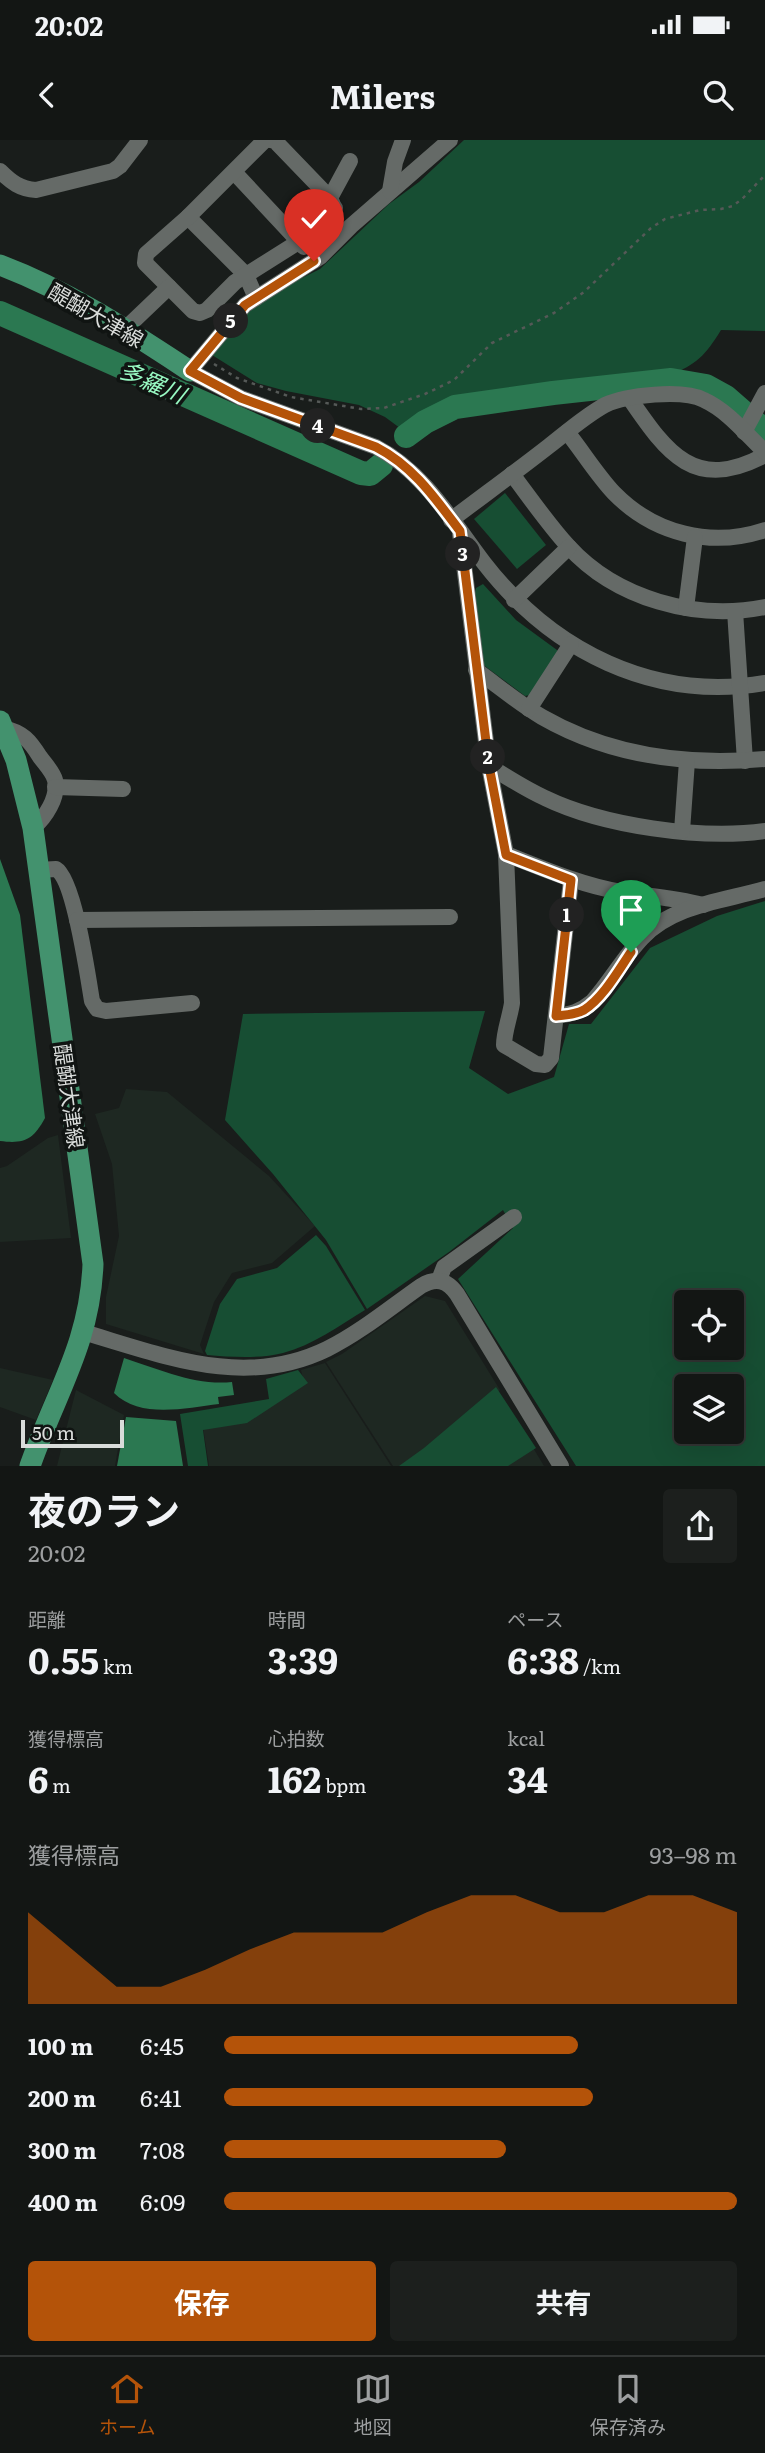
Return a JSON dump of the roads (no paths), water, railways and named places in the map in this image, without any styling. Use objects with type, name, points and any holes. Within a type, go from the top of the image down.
[{"type":"main road","name":"醍醐大津線","points":[[0,265],[57,289],[125,329],[196,364]]},
{"type":"main road","name":"醍醐大津線","points":[[2,724],[16,760],[33,828],[93,1264],[92,1295],[83,1332],[30,1466]]},
{"type":"street","points":[[0,171],[14,184],[36,190],[113,171],[141,140]]},
{"type":"street","points":[[219,335],[200,313],[193,311],[145,263],[146,254],[267,140],[275,141],[351,226]]},
{"type":"street","points":[[390,191],[395,162],[403,140]]},
{"type":"street","points":[[450,140],[314,261],[245,305],[196,364],[241,398],[376,447],[393,456],[422,482],[514,600],[538,621],[597,659],[658,680],[714,687],[765,683]]},
{"type":"street","points":[[200,313],[207,310],[235,282],[300,242],[332,203],[350,161]]},
{"type":"street","points":[[234,172],[300,242],[314,261]]},
{"type":"street","points":[[188,217],[246,275],[256,298]]},
{"type":"street","points":[[125,329],[169,287]]},
{"type":"street","points":[[744,432],[765,393]]},
{"type":"street","points":[[455,525],[512,474],[603,406],[616,401],[630,399],[686,394],[703,398],[764,450],[730,470],[714,471],[695,467],[673,454],[657,438],[630,399]]},
{"type":"street","points":[[567,432],[613,492],[652,522],[695,537],[733,538],[765,530]]},
{"type":"street","points":[[512,474],[569,547],[587,564],[608,578],[649,598],[686,608],[735,611],[765,607]]},
{"type":"street","points":[[455,525],[469,601],[489,766],[506,855],[512,1003],[503,1045],[536,1064],[545,1065],[551,1058],[571,880]]},
{"type":"street","points":[[686,608],[695,537]]},
{"type":"street","points":[[514,600],[569,547]]},
{"type":"street","points":[[469,601],[475,574],[491,572]]},
{"type":"street","points":[[735,611],[745,761]]},
{"type":"street","points":[[529,709],[571,644]]},
{"type":"street","points":[[476,670],[529,709],[600,743],[629,752],[687,761],[765,759]]},
{"type":"street","points":[[2,724],[27,737],[54,778],[55,787],[48,810],[33,828]]},
{"type":"street","points":[[682,831],[687,761]]},
{"type":"street","points":[[489,766],[544,798],[576,810],[643,826],[730,834],[765,831]]},
{"type":"street","points":[[55,787],[123,789]]},
{"type":"street","points":[[506,855],[571,880],[620,891],[679,898],[703,905]]},
{"type":"street","points":[[39,870],[55,869],[61,872],[65,879],[77,920],[92,1001],[97,1009],[106,1011],[192,1003]]},
{"type":"street","points":[[556,1016],[583,1010],[603,990],[643,937],[661,923],[703,905],[765,889]]},
{"type":"street","points":[[77,920],[450,917]]},
{"type":"street","points":[[439,1280],[444,1267],[514,1217]]},
{"type":"street","points":[[83,1332],[201,1366],[233,1369],[268,1367],[293,1362],[330,1347],[421,1286],[439,1280],[452,1286],[561,1466]]},
{"type":"waterway","name":"多羅川","points":[[0,313],[361,473],[370,474],[381,465]]},
{"type":"waterway","name":"多羅川","points":[[406,436],[425,422],[455,407],[671,380],[706,386],[726,397],[765,431]]}]
